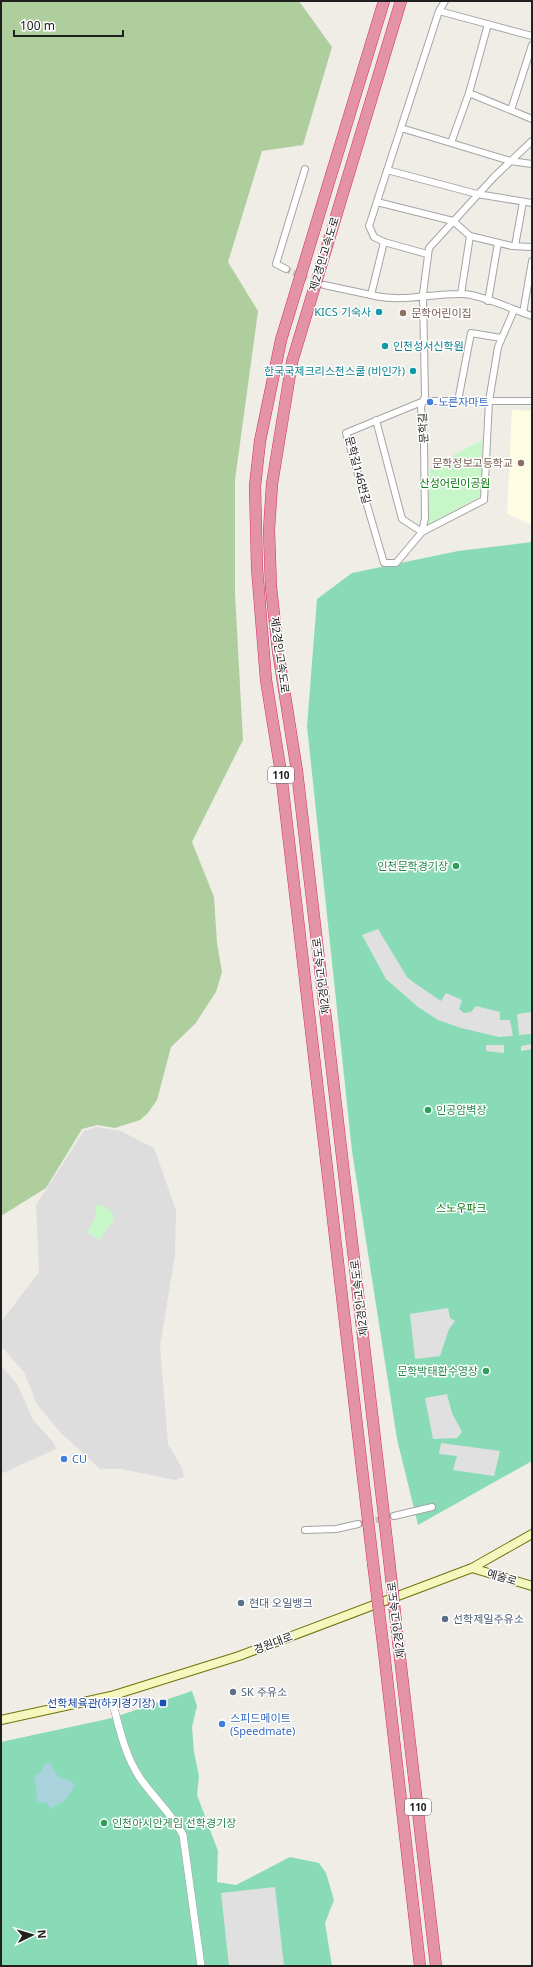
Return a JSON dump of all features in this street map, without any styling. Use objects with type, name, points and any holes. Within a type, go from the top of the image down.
[{"type":"highway","name":"제2경인고속도로","points":[[384,1],[281,340],[260,441],[255,486],[255,530],[266,680],[282,781],[420,1966]]},
{"type":"highway","name":"제2경인고속도로","points":[[401,1],[292,362],[272,484],[269,530],[271,587],[278,651],[297,771],[436,1966]]},
{"type":"main road","name":"경원대로","points":[[1,1720],[111,1696],[239,1656],[472,1568],[532,1534]]},
{"type":"main road","name":"예술로","points":[[472,1568],[532,1586]]},
{"type":"street","points":[[427,254],[384,242],[374,237],[369,226],[439,11],[445,1]]},
{"type":"street","points":[[439,11],[532,36]]},
{"type":"street","points":[[451,143],[469,93],[488,24]]},
{"type":"street","points":[[512,110],[532,45]]},
{"type":"street","points":[[469,93],[532,119]]},
{"type":"street","points":[[401,128],[510,161],[532,164]]},
{"type":"street","name":"문학길","points":[[422,532],[425,518],[425,485],[421,407],[425,396],[423,298],[427,254],[429,248],[477,194],[532,141]]},
{"type":"street","points":[[286,269],[276,264],[305,169]]},
{"type":"street","points":[[387,170],[477,194],[532,204]]},
{"type":"street","points":[[377,202],[453,221],[470,236],[498,243],[532,247]]},
{"type":"street","points":[[515,246],[523,202]]},
{"type":"street","points":[[461,294],[470,236]]},
{"type":"street","points":[[371,295],[384,242]]},
{"type":"street","points":[[488,301],[498,243]]},
{"type":"street","points":[[523,313],[532,261]]},
{"type":"street","points":[[324,285],[384,298],[423,298],[461,294],[488,301],[532,316]]},
{"type":"street","points":[[376,420],[402,519],[422,532],[484,500],[489,401],[501,338],[514,310]]},
{"type":"street","points":[[458,401],[471,333],[501,338]]},
{"type":"street","points":[[424,401],[532,401]]},
{"type":"street","name":"문학길146번길","points":[[422,532],[396,563],[384,563],[346,433],[424,401]]},
{"type":"street","points":[[394,1516],[432,1507]]},
{"type":"street","points":[[305,1530],[336,1529],[358,1524]]},
{"type":"street","points":[[111,1696],[124,1745],[140,1777],[173,1817],[183,1835],[201,1966]]},
{"type":"shaded area","name":"문학정보고등학교","points":[[512,410],[532,411],[532,525],[507,514]]},
{"type":"shaded area","points":[[378,929],[407,977],[413,982],[441,1001],[446,993],[462,1000],[459,1009],[464,1013],[471,1012],[476,1006],[500,1012],[500,1020],[510,1020],[513,1036],[499,1037],[461,1028],[438,1020],[418,1007],[386,979],[362,935]]},
{"type":"shaded area","points":[[532,1012],[532,1034],[519,1035],[517,1014]]},
{"type":"shaded area","points":[[532,1044],[532,1049],[521,1051],[521,1046]]},
{"type":"shaded area","points":[[486,1045],[504,1045],[504,1053],[486,1051]]},
{"type":"shaded area","points":[[96,1127],[121,1131],[154,1148],[176,1210],[175,1255],[160,1347],[168,1444],[182,1468],[184,1477],[175,1480],[121,1469],[100,1469],[60,1432],[37,1404],[24,1372],[1,1346],[1,1322],[39,1272],[36,1205],[84,1131]]},
{"type":"shaded area","points":[[448,1308],[450,1318],[455,1321],[449,1329],[440,1356],[415,1359],[410,1314]]},
{"type":"shaded area","points":[[1,1365],[17,1384],[33,1420],[54,1443],[56,1449],[1,1474]]},
{"type":"shaded area","points":[[447,1394],[452,1413],[462,1432],[457,1438],[433,1439],[425,1398]]},
{"type":"shaded area","points":[[441,1443],[500,1451],[494,1476],[453,1470],[457,1456],[439,1454]]},
{"type":"shaded area","points":[[275,1887],[284,1966],[229,1966],[221,1893]]},
{"type":"green space","points":[[1,1],[299,1],[332,47],[303,145],[262,151],[228,262],[258,311],[235,480],[235,594],[243,740],[192,842],[214,897],[217,943],[222,972],[216,992],[195,1024],[171,1047],[157,1100],[148,1113],[140,1120],[115,1128],[97,1125],[82,1129],[46,1188],[1,1216]]},
{"type":"green space","name":"산성어린이공원","points":[[482,440],[482,496],[427,525],[430,468]]},
{"type":"green space","name":"인천문학경기장","points":[[532,542],[532,1461],[418,1525],[397,1439],[352,1151],[307,726],[317,599],[352,573],[458,551]]},
{"type":"green space","points":[[99,1204],[112,1211],[114,1219],[100,1240],[87,1232],[95,1218],[96,1206]]},
{"type":"green space","name":"인천아시안게임 선학경기장","points":[[192,1691],[197,1706],[192,1727],[194,1752],[199,1776],[197,1795],[218,1851],[217,1882],[236,1885],[290,1857],[319,1863],[326,1873],[334,1900],[325,1923],[332,1966],[1,1966],[1,1742],[112,1718]]},
{"type":"water","points":[[51,1763],[55,1773],[58,1776],[75,1785],[62,1803],[55,1805],[51,1809],[47,1803],[38,1802],[34,1780],[36,1775],[41,1772],[44,1764]]},
{"type":"tunnel","points":[[285,269],[318,283]]},
{"type":"tunnel","points":[[358,1524],[386,1518]]},
{"type":"place","name":"KICS 기숙사","points":[[379,312]]},
{"type":"place","name":"문학어린이집","points":[[403,313]]},
{"type":"place","name":"인천성서신학원","points":[[385,346]]},
{"type":"place","name":"한국국제크리스천스쿨 (비인가)","points":[[413,371]]},
{"type":"place","name":"노른자마트","points":[[430,402]]},
{"type":"place","name":"문학정보고등학교","points":[[521,463]]},
{"type":"place","name":"인천문학경기장","points":[[456,866]]},
{"type":"place","name":"인공암벽장","points":[[428,1110]]},
{"type":"place","name":"문학박태환수영장","points":[[486,1371]]},
{"type":"place","name":"CU","points":[[64,1459]]},
{"type":"place","name":"현대 오일뱅크","points":[[241,1603]]},
{"type":"place","name":"선학제일주유소","points":[[445,1619]]},
{"type":"place","name":"SK 주유소","points":[[233,1692]]},
{"type":"place","name":"선학체육관(하키경기장)","points":[[163,1703]]},
{"type":"place","name":"스피드메이트 (Speedmate)","points":[[222,1724]]},
{"type":"place","name":"인천아시안게임 선학경기장","points":[[104,1823]]},
{"type":"park label","name":"스노우파크","points":[[461,1208]]}]
